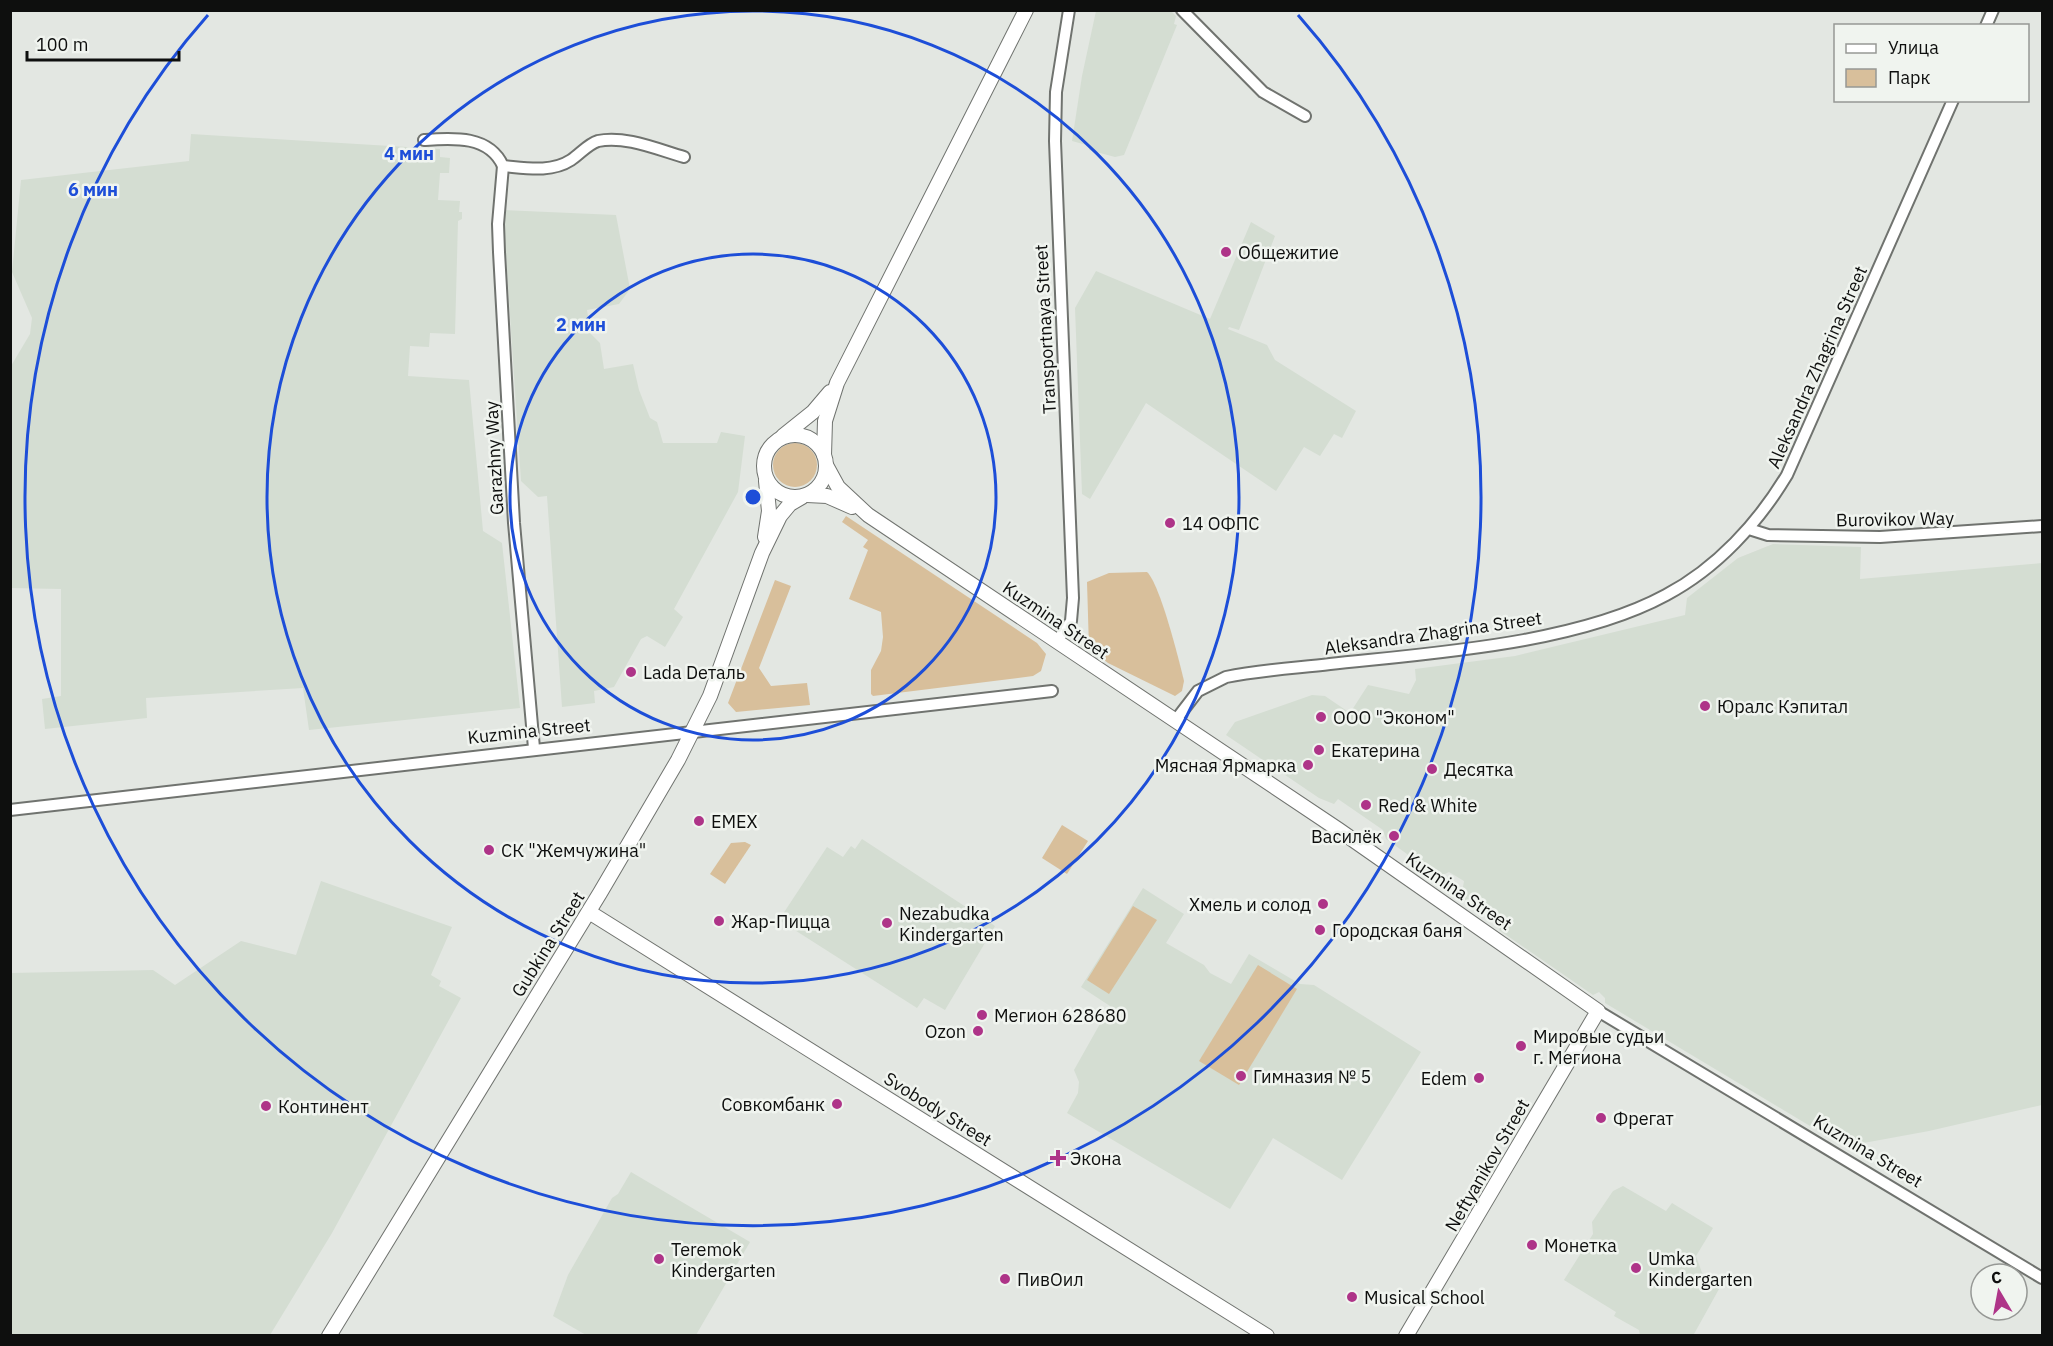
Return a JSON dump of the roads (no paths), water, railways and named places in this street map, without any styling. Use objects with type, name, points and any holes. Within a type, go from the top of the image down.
[{"type":"main road","points":[[762,553],[780,516],[790,504],[821,483],[825,460],[825,421],[837,383],[1026,10]]},
{"type":"main road","points":[[762,553],[769,511],[765,456],[777,440],[813,412],[837,383]]},
{"type":"main road","points":[[777,440],[791,435],[802,435],[816,442],[838,487],[868,515]]},
{"type":"main road","points":[[765,476],[770,486],[779,493],[790,497],[827,496],[868,515]]},
{"type":"main road","name":"Kuzmina Street","points":[[868,515],[1339,830],[1598,1011]]},
{"type":"main road","name":"Gubkina Street","points":[[329,1335],[589,912],[695,730],[762,553]]},
{"type":"main road","name":"Svobody Street","points":[[589,912],[1267,1335]]},
{"type":"main road","name":"Neftyanikov Street","points":[[1406,1335],[1598,1011]]},
{"type":"street","name":"Transportnaya Street","points":[[1057,641],[1071,621],[1073,598],[1055,141],[1056,92],[1069,10]]},
{"type":"street","points":[[1182,10],[1258,88],[1275,101],[1305,116]]},
{"type":"street","points":[[1987,24],[1993,10]]},
{"type":"street","name":"Aleksandra Zhagrina Street","points":[[1175,721],[1198,692],[1227,677],[1509,642],[1606,620],[1646,605],[1678,588],[1749,529],[1776,493],[1800,450],[1952,102]]},
{"type":"street","points":[[424,140],[450,139],[475,142],[496,152],[503,166],[551,168],[571,160],[591,144],[602,141],[635,144],[684,157]]},
{"type":"street","name":"Garazhny Way","points":[[503,166],[498,224],[499,252],[514,523],[534,748]]},
{"type":"street","name":"Burovikov Way","points":[[1749,529],[1767,535],[1870,537],[1941,535],[2043,526]]},
{"type":"street","name":"Kuzmina Street","points":[[10,810],[534,748],[1052,691]]},
{"type":"street","name":"Kuzmina Street","points":[[1598,1011],[2043,1278]]},
{"type":"place","name":"Общежитие","points":[[1226,252]]},
{"type":"place","name":"14 ОФПС","points":[[1170,523]]},
{"type":"place","name":"Lada Dеталь","points":[[631,672]]},
{"type":"place","name":"Юралс Кэпитал","points":[[1705,706]]},
{"type":"place","name":"ООО \"Эконом\"","points":[[1321,717]]},
{"type":"place","name":"Екатерина","points":[[1319,750]]},
{"type":"place","name":"Мясная Ярмарка","points":[[1308,765]]},
{"type":"place","name":"Десятка","points":[[1432,769]]},
{"type":"place","name":"Red & White","points":[[1366,805]]},
{"type":"place","name":"EMEX","points":[[699,821]]},
{"type":"place","name":"Василёк","points":[[1394,836]]},
{"type":"place","name":"СК \"Жемчужина\"","points":[[489,850]]},
{"type":"place","name":"Хмель и солод","points":[[1323,904]]},
{"type":"place","name":"Жар-Пицца","points":[[719,921]]},
{"type":"place","name":"Nezabudka Kindergarten","points":[[887,923]]},
{"type":"place","name":"Городская баня","points":[[1320,930]]},
{"type":"place","name":"Мегион 628680","points":[[982,1015]]},
{"type":"place","name":"Ozon","points":[[978,1031]]},
{"type":"place","name":"Мировые судьи г. Мегиона","points":[[1521,1046]]},
{"type":"place","name":"Гимназия № 5","points":[[1241,1076]]},
{"type":"place","name":"Edem","points":[[1479,1078]]},
{"type":"place","name":"Совкомбанк","points":[[837,1104]]},
{"type":"place","name":"Континент","points":[[266,1106]]},
{"type":"place","name":"Фрегат","points":[[1601,1118]]},
{"type":"place","name":"Экона","points":[[1058,1158]]},
{"type":"place","name":"Монетка","points":[[1532,1245]]},
{"type":"place","name":"Teremok Kindergarten","points":[[659,1259]]},
{"type":"place","name":"Umka Kindergarten","points":[[1636,1268]]},
{"type":"place","name":"ПивОил","points":[[1005,1279]]},
{"type":"place","name":"Musical School","points":[[1352,1297]]}]
